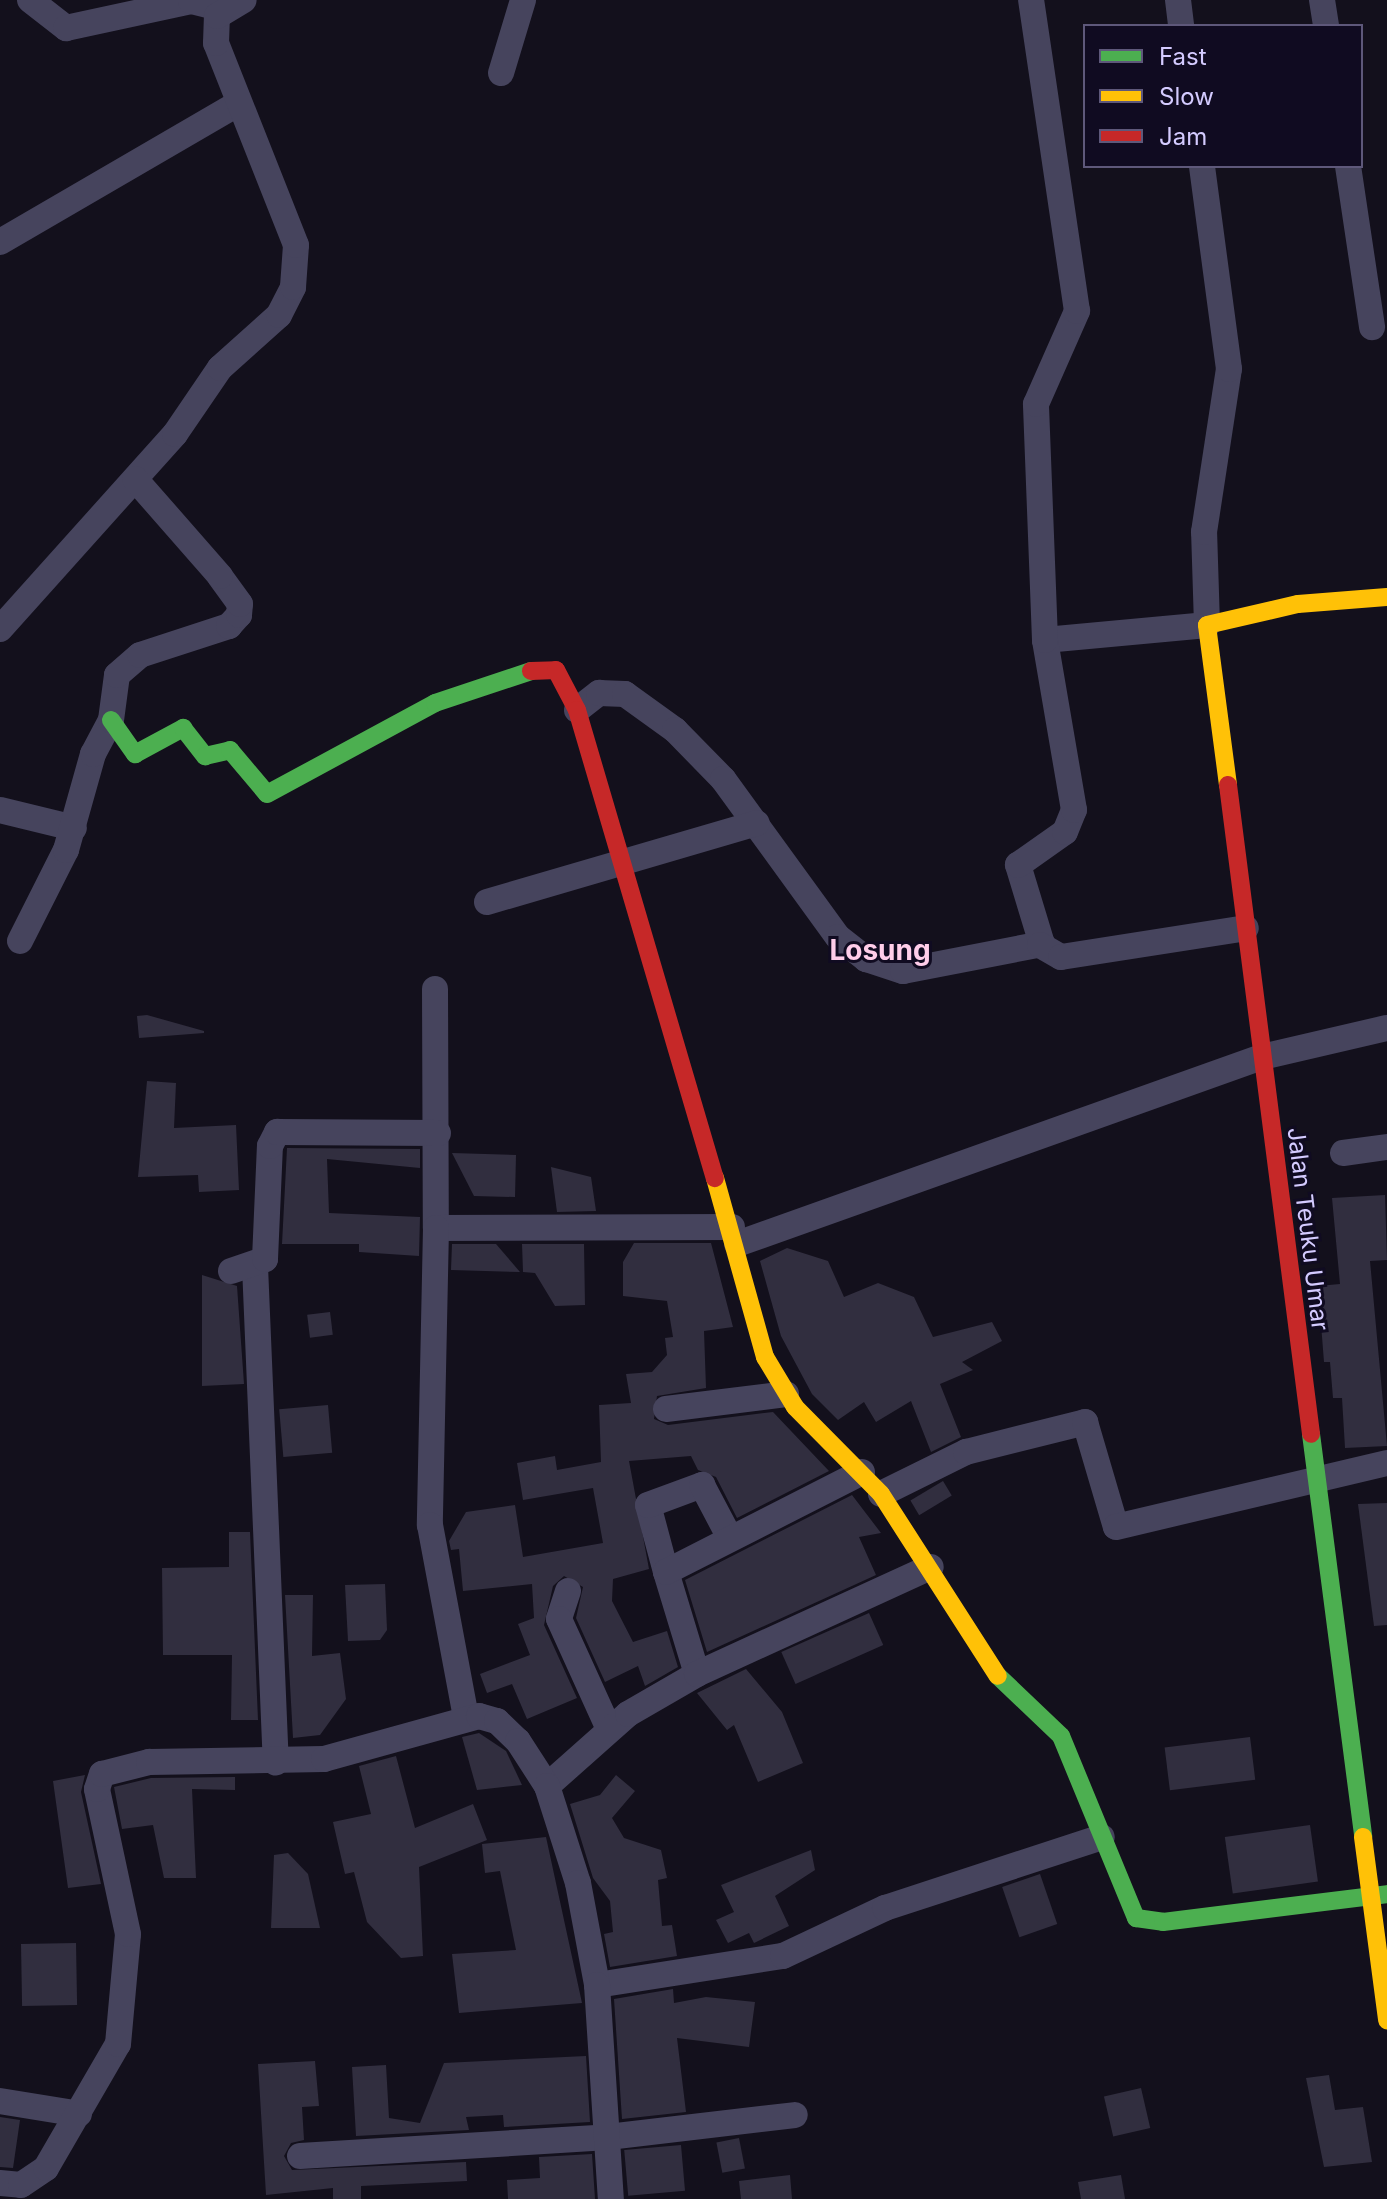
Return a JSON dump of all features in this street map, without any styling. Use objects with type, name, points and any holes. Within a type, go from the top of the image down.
[{"type":"street","points":[[0,629],[135,479],[220,368],[279,315],[293,287],[296,245],[237,104],[216,43],[233,4],[191,1],[66,28],[30,0]]},
{"type":"street","points":[[501,73],[523,0]]},
{"type":"street","points":[[1031,0],[1077,311],[1075,330],[1036,404],[1045,640],[1074,810],[1065,832],[1018,865],[1044,936],[1040,945]]},
{"type":"street","points":[[1178,0],[1181,24]]},
{"type":"street","points":[[1322,0],[1326,24]]},
{"type":"street","points":[[0,242],[237,104]]},
{"type":"street","points":[[1202,168],[1229,369],[1204,532],[1207,625]]},
{"type":"street","points":[[1348,168],[1377,287],[1372,327]]},
{"type":"street","points":[[20,941],[74,828],[93,754],[111,720],[111,696],[126,663],[229,626],[240,604],[135,479]]},
{"type":"street","points":[[1045,640],[1207,625],[1298,604],[1387,597]]},
{"type":"street","name":"Jalan Teuku Umar","points":[[1207,625],[1317,1479],[1379,1894],[1387,2020]]},
{"type":"street","points":[[111,720],[135,754],[183,728],[205,756],[239,754],[267,794],[435,703],[542,667],[556,670],[577,710],[625,860],[735,1236],[756,1332],[786,1394],[881,1494],[931,1567],[1000,1680],[1038,1707],[1061,1736],[1129,1905],[1145,1923],[1379,1894]]},
{"type":"street","points":[[577,710],[599,693],[637,701],[697,750],[757,823],[838,937],[866,959],[903,971],[1040,945],[1061,957],[1246,928]]},
{"type":"street","points":[[0,810],[74,828]]},
{"type":"street","points":[[487,902],[757,823]]},
{"type":"street","points":[[435,989],[438,1133],[430,1525],[466,1718]]},
{"type":"street","points":[[436,1228],[735,1236],[1262,1057],[1387,1028]]},
{"type":"street","points":[[276,1763],[243,1269],[266,1254],[270,1146],[277,1132],[438,1133]]},
{"type":"street","points":[[1343,1153],[1387,1147]]},
{"type":"street","points":[[666,1409],[786,1394]]},
{"type":"street","points":[[881,1494],[955,1456],[1085,1422],[1116,1527],[1387,1463]]},
{"type":"street","points":[[666,1572],[862,1472]]},
{"type":"street","points":[[697,1674],[648,1505],[702,1485],[730,1538]]},
{"type":"street","points":[[547,1786],[609,1729],[697,1674],[931,1567]]},
{"type":"street","points":[[568,1591],[559,1619],[609,1729]]},
{"type":"street","points":[[0,2183],[21,2185],[39,2175],[79,2114],[118,2044],[128,1934],[98,1778],[149,1762],[276,1763],[324,1759],[466,1718],[497,1721],[547,1786],[578,1883],[597,1985],[611,2199]]},
{"type":"street","points":[[597,1985],[783,1956],[885,1908],[1102,1837]]},
{"type":"street","points":[[0,2101],[79,2114]]},
{"type":"street","points":[[300,2156],[608,2137],[795,2115]]},
{"type":"building","points":[[147,1015],[204,1033],[139,1038],[137,1016]]},
{"type":"building","points":[[147,1081],[176,1083],[174,1128],[236,1125],[239,1190],[199,1192],[198,1175],[138,1177]]},
{"type":"building","points":[[287,1148],[420,1149],[420,1168],[327,1159],[329,1213],[420,1217],[419,1256],[359,1252],[359,1244],[282,1244]]},
{"type":"building","points":[[452,1153],[516,1155],[515,1197],[474,1196]]},
{"type":"building","points":[[551,1167],[591,1177],[596,1211],[557,1212]]},
{"type":"building","points":[[1385,1195],[1387,1260],[1370,1261],[1387,1446],[1345,1448],[1342,1398],[1333,1398],[1330,1362],[1324,1362],[1318,1286],[1340,1284],[1332,1198]]},
{"type":"building","points":[[634,1243],[711,1243],[733,1327],[704,1331],[706,1388],[657,1396],[654,1419],[668,1425],[773,1412],[829,1471],[737,1518],[716,1477],[698,1470],[691,1456],[629,1461],[649,1569],[613,1579],[612,1601],[633,1642],[667,1631],[678,1667],[645,1686],[638,1666],[605,1682],[576,1618],[583,1587],[564,1576],[553,1586],[544,1625],[577,1698],[527,1719],[512,1684],[487,1693],[480,1674],[530,1655],[518,1624],[534,1618],[532,1584],[463,1591],[459,1549],[451,1550],[449,1541],[466,1512],[515,1505],[523,1557],[603,1543],[593,1488],[523,1500],[517,1463],[555,1456],[557,1470],[601,1462],[599,1405],[631,1403],[626,1374],[652,1372],[667,1355],[665,1338],[673,1337],[667,1301],[623,1296],[623,1262]]},
{"type":"building","points":[[452,1244],[496,1244],[520,1272],[451,1270]]},
{"type":"building","points":[[522,1244],[584,1244],[585,1305],[555,1306],[535,1273],[523,1272]]},
{"type":"building","points":[[787,1248],[828,1261],[844,1297],[878,1283],[914,1297],[933,1337],[992,1322],[1002,1341],[962,1362],[973,1370],[940,1384],[961,1437],[931,1452],[911,1401],[876,1422],[864,1402],[838,1420],[812,1394],[781,1336],[760,1261]]},
{"type":"building","points":[[202,1275],[237,1286],[244,1384],[202,1386]]},
{"type":"building","points":[[330,1312],[333,1335],[310,1338],[307,1315]]},
{"type":"building","points":[[328,1405],[332,1453],[283,1457],[279,1409]]},
{"type":"building","points":[[943,1481],[952,1496],[919,1515],[910,1501]]},
{"type":"building","points":[[852,1495],[881,1533],[859,1537],[876,1575],[707,1652],[685,1580]]},
{"type":"building","points":[[1387,1503],[1387,1625],[1374,1626],[1358,1504]]},
{"type":"building","points":[[229,1532],[250,1532],[258,1720],[231,1720],[232,1655],[163,1655],[162,1568],[229,1567]]},
{"type":"building","points":[[385,1584],[387,1630],[380,1640],[348,1641],[345,1585]]},
{"type":"building","points":[[285,1595],[313,1595],[312,1656],[340,1653],[346,1699],[320,1735],[293,1738]]},
{"type":"building","points":[[869,1613],[883,1645],[796,1684],[781,1652]]},
{"type":"building","points":[[746,1669],[782,1712],[803,1763],[758,1782],[734,1725],[727,1730],[697,1693]]},
{"type":"building","points":[[479,1733],[506,1751],[522,1785],[477,1790],[462,1737]]},
{"type":"building","points":[[1250,1737],[1255,1780],[1170,1790],[1165,1747]]},
{"type":"building","points":[[396,1756],[415,1828],[473,1804],[487,1840],[419,1867],[423,1956],[401,1958],[367,1922],[354,1872],[345,1874],[333,1822],[371,1814],[359,1766]]},
{"type":"building","points":[[85,1775],[81,1792],[101,1884],[68,1888],[53,1781]]},
{"type":"building","points":[[616,1775],[635,1791],[612,1818],[624,1838],[661,1850],[667,1878],[658,1880],[662,1926],[672,1925],[677,1956],[610,1967],[604,1934],[613,1932],[610,1901],[593,1878],[570,1804],[600,1795]]},
{"type":"building","points":[[235,1777],[235,1790],[192,1789],[196,1878],[164,1878],[153,1825],[122,1829],[114,1787],[151,1778]]},
{"type":"building","points":[[1310,1825],[1318,1881],[1233,1893],[1225,1837]]},
{"type":"building","points":[[546,1837],[582,2003],[459,2013],[452,1954],[516,1950],[500,1871],[485,1873],[482,1844]]},
{"type":"building","points":[[811,1850],[815,1870],[775,1896],[789,1926],[754,1943],[749,1933],[728,1943],[716,1920],[734,1912],[721,1885]]},
{"type":"building","points":[[288,1853],[308,1874],[320,1928],[271,1928],[274,1855]]},
{"type":"building","points":[[1040,1874],[1057,1924],[1019,1937],[1002,1887]]},
{"type":"building","points":[[76,1943],[77,2005],[22,2006],[21,1944]]},
{"type":"building","points":[[673,1989],[674,2003],[706,1997],[755,2002],[749,2047],[677,2038],[686,2112],[622,2119],[614,1999]]},
{"type":"building","points":[[586,2056],[590,2122],[504,2127],[503,2115],[466,2117],[469,2130],[356,2136],[352,2067],[386,2065],[389,2118],[420,2123],[444,2063]]},
{"type":"building","points":[[315,2061],[319,2106],[302,2107],[304,2140],[291,2143],[284,2156],[292,2170],[466,2162],[467,2181],[361,2186],[361,2199],[333,2199],[333,2188],[266,2195],[258,2064]]},
{"type":"building","points":[[1329,2075],[1335,2110],[1363,2107],[1372,2162],[1324,2167],[1306,2078]]},
{"type":"building","points":[[1141,2088],[1150,2128],[1113,2136],[1104,2097]]},
{"type":"building","points":[[0,2117],[20,2120],[13,2168],[0,2167]]},
{"type":"building","points":[[739,2138],[745,2168],[722,2173],[716,2142]]},
{"type":"building","points":[[681,2145],[685,2191],[628,2196],[624,2150]]},
{"type":"building","points":[[592,2154],[595,2199],[508,2199],[507,2180],[540,2178],[539,2157]]},
{"type":"building","points":[[790,2175],[792,2199],[741,2199],[739,2181]]},
{"type":"building","points":[[1121,2175],[1125,2199],[1081,2199],[1078,2182]]},
{"type":"traffic: fast","points":[[111,720],[135,754],[183,728],[205,756],[230,750],[267,794],[435,703],[531,671]]},
{"type":"traffic: fast","points":[[1311,1434],[1363,1837]]},
{"type":"traffic: fast","points":[[998,1676],[1061,1736],[1136,1918],[1163,1922],[1387,1894]]},
{"type":"traffic: slow","points":[[1228,785],[1207,625],[1298,604],[1387,597]]},
{"type":"traffic: slow","points":[[715,1178],[765,1357],[795,1407],[881,1494],[998,1676]]},
{"type":"traffic: slow","points":[[1363,1837],[1387,2020]]},
{"type":"traffic: jam","points":[[531,671],[556,670],[577,710],[715,1178]]},
{"type":"traffic: jam","points":[[1228,785],[1311,1434]]},
{"type":"district","name":"Losung","points":[[880,950]]}]
